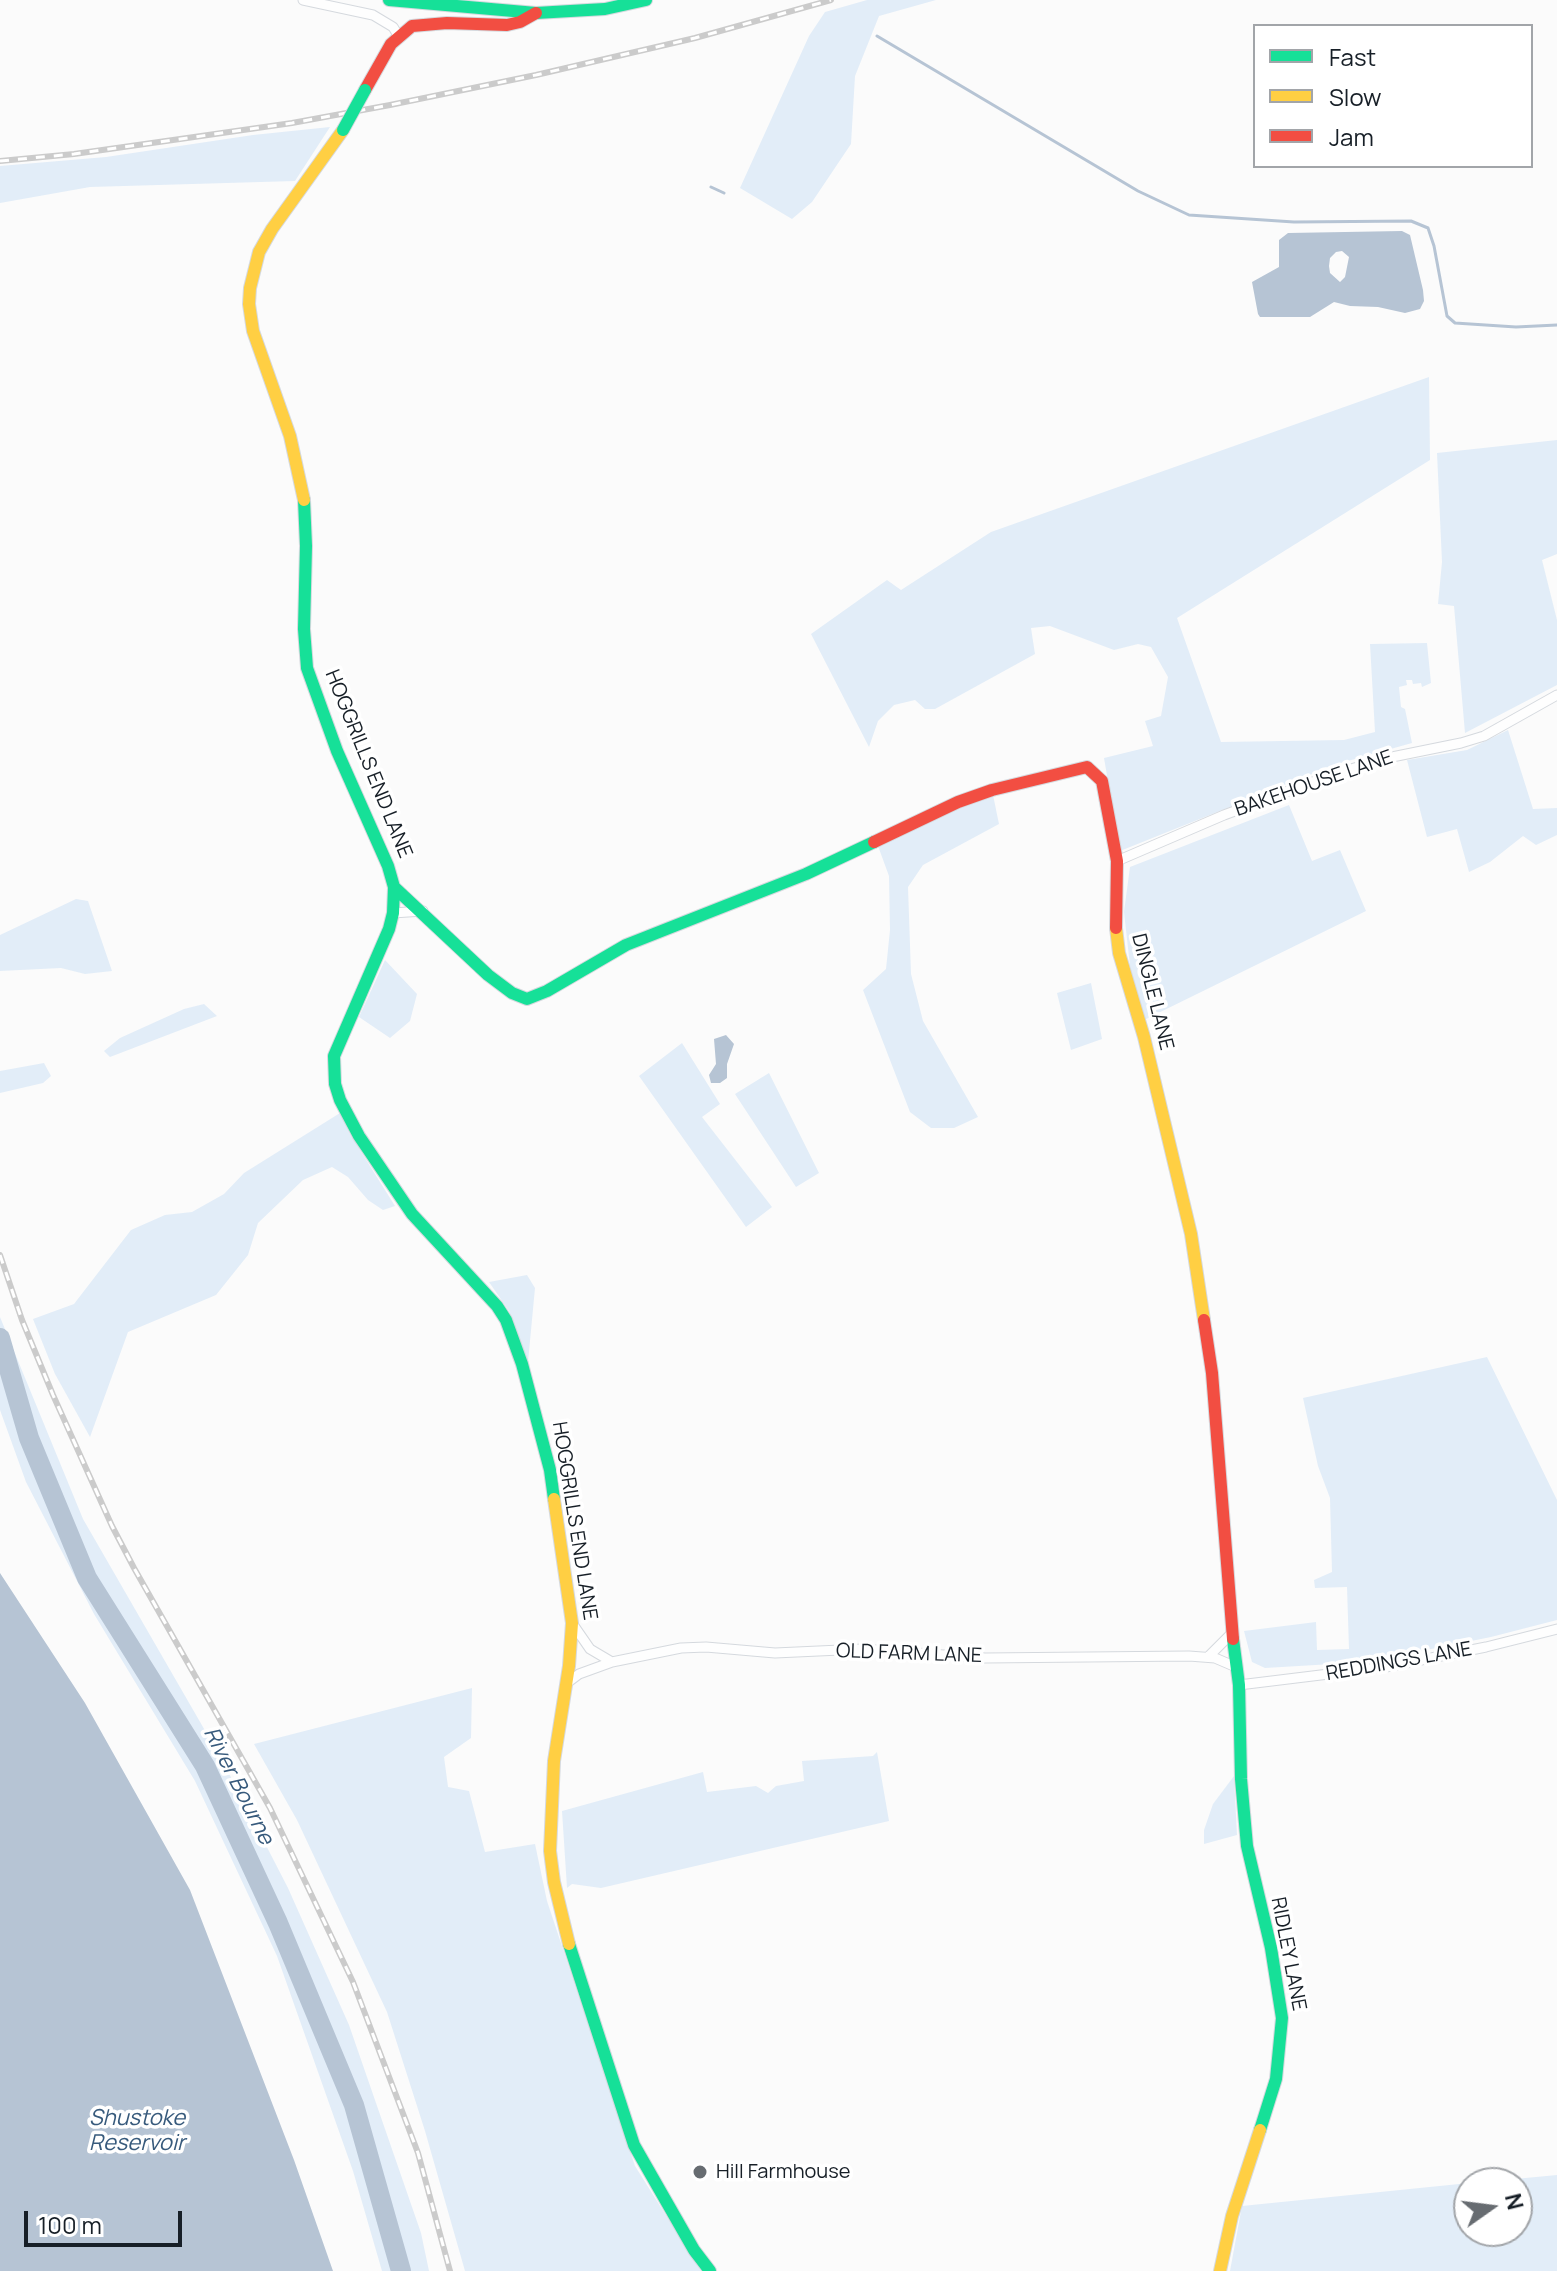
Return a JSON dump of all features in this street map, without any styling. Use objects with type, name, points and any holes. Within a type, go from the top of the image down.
[{"type":"street","points":[[303,0],[373,15],[393,27],[398,35],[412,26],[424,24],[507,25],[536,13]]},
{"type":"street","points":[[389,0],[536,13],[605,9],[646,0]]},
{"type":"street","name":"HOGGRILLS END LANE","points":[[398,35],[343,130],[272,229],[259,252],[250,288],[250,317],[290,436],[303,490],[307,668],[337,751],[382,851],[394,887],[393,913],[374,966],[334,1056],[335,1084],[359,1136],[412,1214],[490,1296],[506,1320],[522,1364],[546,1451],[572,1623],[567,1683],[554,1761],[549,1834],[554,1882],[563,1924],[634,2145],[694,2250],[710,2271]]},
{"type":"street","name":"BAKEHOUSE LANE","points":[[1117,861],[1212,820],[1337,773],[1484,736],[1557,695]]},
{"type":"street","name":"DINGLE LANE","points":[[394,887],[501,986],[521,997],[533,998],[626,945],[806,874],[958,802],[1028,780],[1087,767],[1102,781],[1117,861],[1116,931],[1119,953],[1144,1037],[1191,1234],[1205,1321],[1215,1400],[1232,1633],[1239,1685]]},
{"type":"street","points":[[393,913],[423,911]]},
{"type":"street","points":[[572,1623],[590,1649],[612,1662]]},
{"type":"street","name":"REDDINGS LANE","points":[[1239,1685],[1386,1667],[1557,1629]]},
{"type":"street","points":[[1208,1657],[1232,1633]]},
{"type":"street","name":"OLD FARM LANE","points":[[567,1683],[579,1674],[612,1662],[681,1648],[706,1647],[775,1653],[862,1649],[985,1658],[1208,1657],[1236,1667]]},
{"type":"street","name":"RIDLEY LANE","points":[[1220,2271],[1232,2216],[1276,2079],[1282,2032],[1276,1973],[1247,1846],[1241,1779],[1239,1685]]},
{"type":"shaded area","points":[[867,0],[936,0],[879,16],[855,76],[851,144],[812,202],[792,219],[740,188],[809,36],[825,12]]},
{"type":"shaded area","points":[[330,127],[295,181],[90,187],[0,203],[0,166],[106,157]]},
{"type":"shaded area","points":[[1429,377],[1430,460],[1177,618],[1221,742],[1344,740],[1375,732],[1370,644],[1427,643],[1431,683],[1422,687],[1421,683],[1413,684],[1412,680],[1406,680],[1407,685],[1399,687],[1401,707],[1405,709],[1412,743],[1337,764],[1120,851],[1104,758],[1153,746],[1145,721],[1161,716],[1168,677],[1151,647],[1138,644],[1114,650],[1050,626],[1031,628],[1035,654],[935,709],[925,709],[915,700],[894,705],[878,721],[869,747],[811,634],[887,580],[901,590],[991,532]]},
{"type":"shaded area","points":[[1557,440],[1557,554],[1542,560],[1557,620],[1557,685],[1465,733],[1454,606],[1438,604],[1442,562],[1437,453]]},
{"type":"shaded area","points":[[1508,730],[1533,809],[1557,808],[1557,835],[1536,845],[1523,836],[1490,862],[1469,872],[1457,829],[1427,837],[1407,760],[1467,750]]},
{"type":"shaded area","points":[[993,795],[999,824],[923,865],[908,887],[911,974],[923,1021],[978,1117],[954,1128],[931,1128],[910,1112],[863,990],[886,969],[890,930],[889,876],[878,846],[944,814]]},
{"type":"shaded area","points":[[1289,805],[1312,861],[1340,850],[1366,911],[1142,1021],[1130,966],[1124,912],[1130,867]]},
{"type":"shaded area","points":[[76,899],[88,901],[112,971],[85,974],[61,968],[0,971],[0,935]]},
{"type":"shaded area","points":[[385,960],[417,994],[410,1021],[390,1038],[359,1017]]},
{"type":"shaded area","points":[[1091,983],[1102,1039],[1071,1050],[1057,993]]},
{"type":"shaded area","points":[[204,1004],[217,1016],[110,1057],[104,1051],[120,1038],[184,1009]]},
{"type":"shaded area","points":[[682,1043],[720,1104],[702,1117],[772,1207],[746,1227],[639,1076]]},
{"type":"shaded area","points":[[44,1063],[51,1076],[43,1083],[0,1093],[0,1071]]},
{"type":"shaded area","points":[[769,1073],[819,1173],[796,1187],[735,1094]]},
{"type":"shaded area","points":[[340,1113],[395,1206],[383,1210],[368,1200],[348,1177],[332,1167],[303,1180],[258,1223],[248,1255],[216,1295],[128,1332],[90,1437],[55,1374],[33,1319],[74,1304],[131,1230],[165,1215],[192,1212],[224,1194],[244,1173]]},
{"type":"shaded area","points":[[527,1275],[535,1288],[528,1362],[509,1311],[489,1282]]},
{"type":"shaded area","points":[[0,1317],[83,1519],[222,1760],[288,1888],[349,2025],[421,2233],[429,2271],[382,2271],[353,2171],[277,1956],[195,1781],[94,1614],[26,1482],[0,1410]]},
{"type":"shaded area","points":[[1487,1357],[1557,1500],[1557,1620],[1491,1637],[1366,1662],[1265,1668],[1252,1662],[1244,1631],[1316,1622],[1317,1650],[1349,1649],[1347,1587],[1315,1588],[1314,1580],[1332,1572],[1330,1498],[1318,1466],[1303,1398]]},
{"type":"shaded area","points":[[472,1688],[471,1738],[444,1757],[448,1787],[469,1791],[485,1852],[535,1844],[547,1901],[635,2166],[701,2271],[465,2271],[387,2012],[297,1820],[254,1744]]},
{"type":"shaded area","points":[[877,1752],[889,1821],[601,1888],[572,1884],[567,1888],[562,1811],[703,1772],[707,1792],[756,1786],[768,1793],[776,1786],[804,1781],[802,1761],[873,1756]]},
{"type":"shaded area","points":[[1234,1776],[1237,1835],[1204,1844],[1204,1830],[1213,1804]]},
{"type":"shaded area","points":[[1557,2175],[1557,2271],[1230,2271],[1242,2206],[1453,2185],[1453,2247],[1533,2247],[1533,2177]]},
{"type":"water","points":[[1402,231],[1410,235],[1423,290],[1424,301],[1420,309],[1405,313],[1334,302],[1310,317],[1260,317],[1252,282],[1279,267],[1279,240],[1288,233]],"holes":[[[1342,251],[1349,257],[1345,277],[1340,282],[1330,273],[1330,258]]]},
{"type":"water","points":[[726,1035],[734,1044],[727,1064],[727,1078],[720,1083],[711,1083],[709,1075],[716,1064],[714,1039]]},
{"type":"water","name":"Shustoke Reservoir","points":[[0,1573],[85,1703],[190,1890],[294,2160],[333,2271],[0,2271]]},
{"type":"waterway","points":[[877,36],[1138,191],[1189,215],[1294,222],[1411,221],[1428,228],[1447,316],[1455,323],[1516,327],[1557,325]]},
{"type":"waterway","points":[[711,187],[724,193]]},
{"type":"waterway","name":"River Bourne","points":[[0,1338],[29,1438],[87,1578],[205,1766],[278,1923],[354,2105],[401,2271]]},
{"type":"railway","points":[[0,161],[74,154],[292,123],[390,105],[695,38],[831,0]]},
{"type":"railway","points":[[0,1255],[22,1320],[112,1526],[270,1808],[353,1982],[418,2153],[450,2271]]},
{"type":"traffic: fast","points":[[389,0],[536,13],[605,9],[646,0]]},
{"type":"traffic: fast","points":[[343,130],[365,90]]},
{"type":"traffic: fast","points":[[304,500],[307,668],[337,751],[388,866],[394,887],[389,929],[334,1056],[335,1084],[359,1136],[412,1214],[497,1306],[506,1320],[522,1364],[550,1470],[554,1499]]},
{"type":"traffic: fast","points":[[394,887],[488,975],[512,993],[527,999],[547,991],[626,945],[806,874],[874,842]]},
{"type":"traffic: fast","points":[[1233,1639],[1239,1685],[1241,1779],[1247,1846],[1271,1948],[1282,2018],[1276,2079],[1260,2130]]},
{"type":"traffic: fast","points":[[569,1944],[634,2145],[694,2250],[710,2271]]},
{"type":"traffic: slow","points":[[304,500],[290,436],[253,331],[250,288],[259,252],[272,229],[343,130]]},
{"type":"traffic: slow","points":[[1116,928],[1119,953],[1144,1037],[1191,1234],[1204,1320]]},
{"type":"traffic: slow","points":[[554,1499],[572,1623],[569,1666],[554,1761],[550,1851],[569,1944]]},
{"type":"traffic: slow","points":[[1220,2271],[1232,2216],[1260,2130]]},
{"type":"traffic: jam","points":[[365,90],[391,44],[412,26],[447,23],[507,25],[536,13]]},
{"type":"traffic: jam","points":[[874,842],[958,802],[992,790],[1087,767],[1102,781],[1117,861],[1116,928]]},
{"type":"traffic: jam","points":[[1204,1320],[1212,1373],[1233,1639]]},
{"type":"place","name":"Hill Farmhouse","points":[[700,2172]]}]
